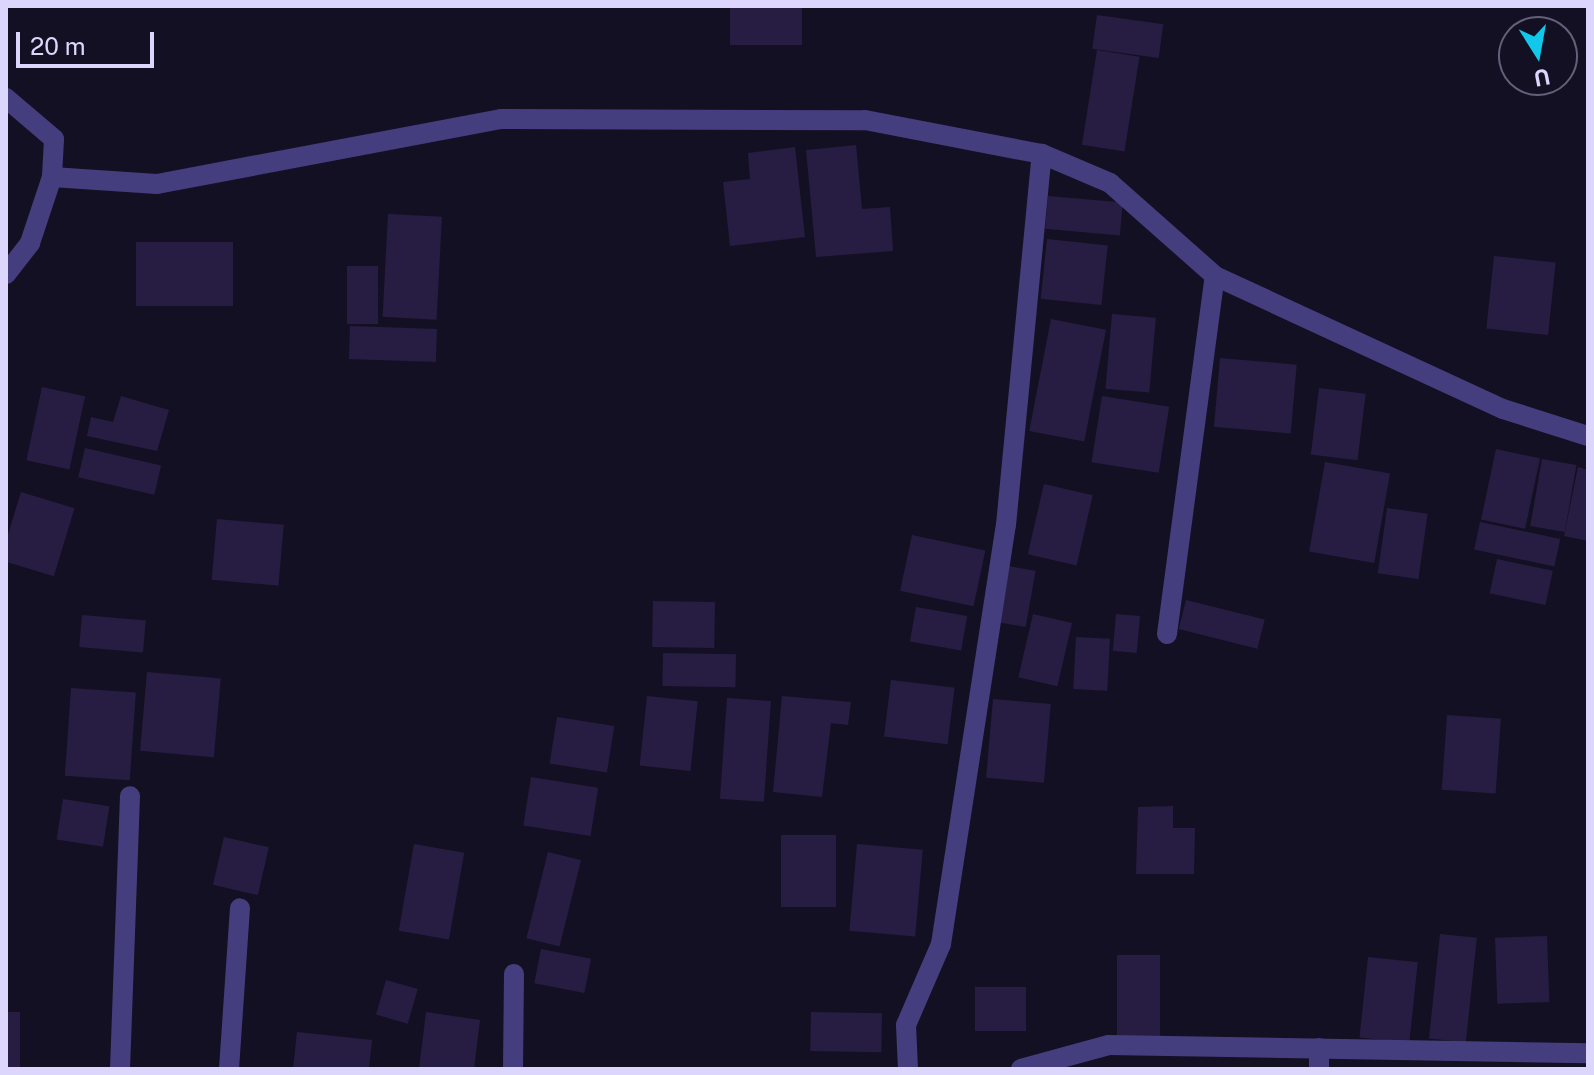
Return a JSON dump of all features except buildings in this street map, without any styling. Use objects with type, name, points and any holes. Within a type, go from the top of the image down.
[{"type":"street","points":[[6,98],[54,139],[52,177],[30,243],[6,274]]},
{"type":"street","points":[[52,177],[157,184],[501,119],[662,115],[865,120],[1042,154],[1110,183],[1215,276],[1503,409],[1588,436]]},
{"type":"street","points":[[908,1069],[906,1025],[941,944],[1006,525],[1042,154]]},
{"type":"street","points":[[1167,634],[1215,276]]},
{"type":"street","points":[[120,1069],[130,796]]},
{"type":"street","points":[[229,1069],[240,908]]},
{"type":"street","points":[[513,1069],[514,974]]},
{"type":"street","points":[[1021,1069],[1109,1045],[1319,1059],[1588,1053]]}]
